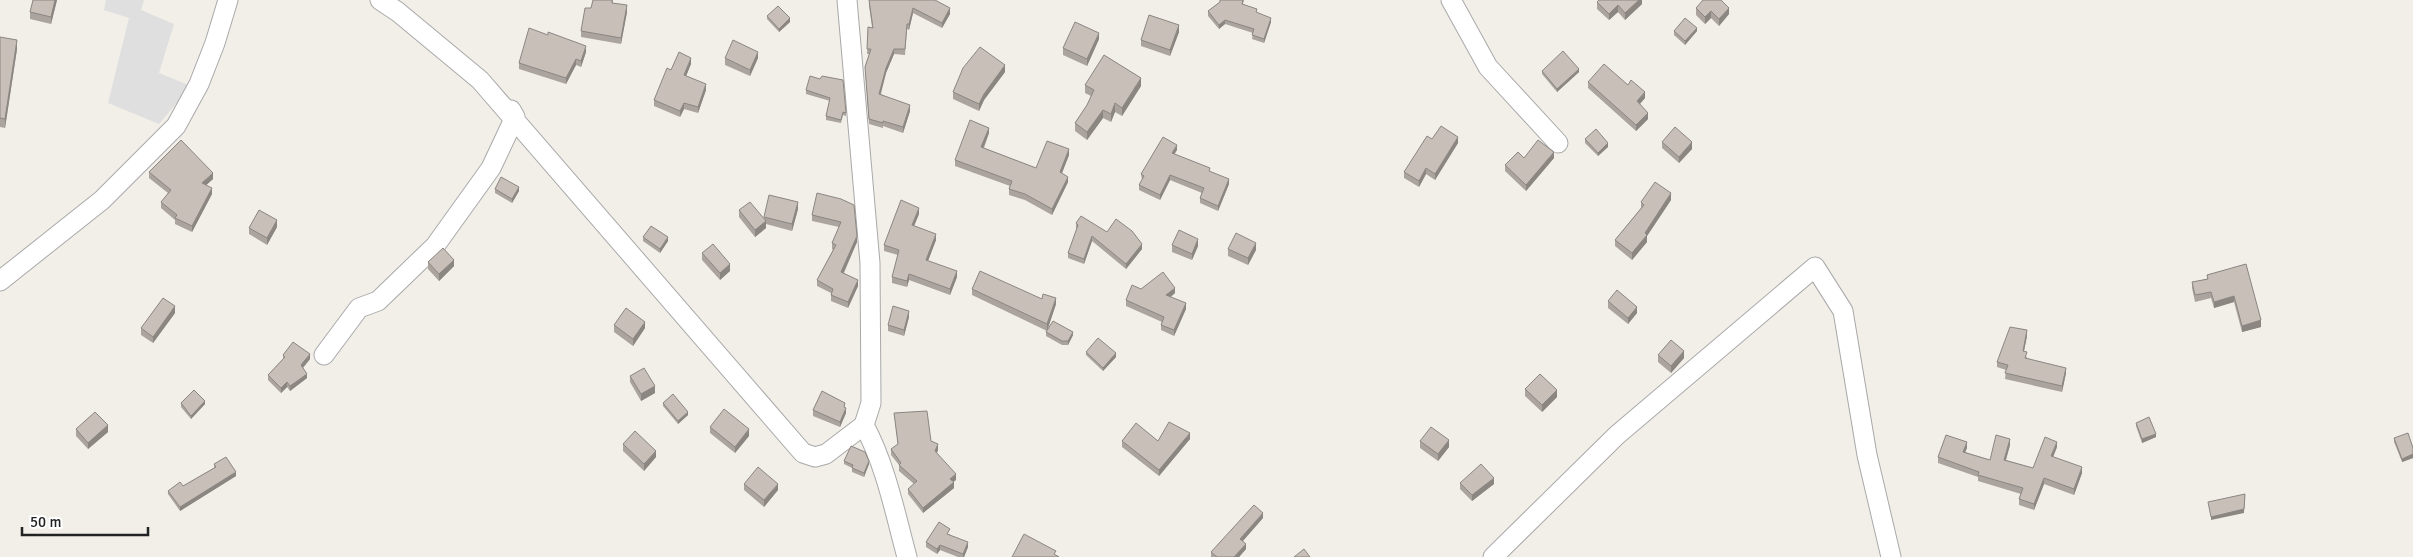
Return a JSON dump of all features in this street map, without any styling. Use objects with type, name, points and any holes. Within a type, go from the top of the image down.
[{"type":"street","points":[[0,281],[102,200],[176,126],[200,84],[216,43],[228,0]]},
{"type":"street","points":[[380,0],[398,12],[480,80],[803,453],[814,457],[826,454],[864,425],[871,403],[870,263],[847,0]]},
{"type":"street","points":[[1451,0],[1488,68],[1558,143]]},
{"type":"street","points":[[324,355],[359,308],[378,301],[435,246],[491,168],[515,117],[494,84]]},
{"type":"street","points":[[1493,557],[1617,435],[1815,267],[1843,311],[1867,455],[1891,557]]},
{"type":"street","points":[[864,425],[874,444],[885,475],[907,557]]},
{"type":"shaded area","points":[[106,0],[144,0],[141,10],[174,24],[159,73],[191,86],[159,124],[108,103],[129,18],[104,10]]},
{"type":"building","points":[[33,0],[55,0],[51,17],[30,12]]},
{"type":"building","points":[[593,0],[612,0],[612,3],[627,5],[621,38],[581,31],[585,8],[591,8]]},
{"type":"building","points":[[869,0],[935,0],[950,8],[942,23],[913,8],[909,24],[907,24],[905,49],[894,49],[886,68],[879,94],[910,105],[903,127],[869,119],[865,67],[871,49],[867,49],[868,27],[873,28]]},
{"type":"building","points":[[1220,0],[1243,0],[1242,4],[1257,9],[1256,12],[1271,18],[1264,39],[1252,35],[1254,29],[1225,20],[1219,25],[1208,11]]},
{"type":"building","points":[[1599,0],[1639,0],[1625,13],[1618,5],[1609,14],[1597,2]]},
{"type":"building","points":[[1703,0],[1721,0],[1729,8],[1719,19],[1711,11],[1705,17],[1696,8]]},
{"type":"building","points":[[778,6],[790,18],[779,29],[767,16]]},
{"type":"building","points":[[1149,15],[1179,25],[1170,50],[1141,40]]},
{"type":"building","points":[[1685,18],[1697,28],[1685,41],[1674,31]]},
{"type":"building","points":[[1075,22],[1099,33],[1087,59],[1063,48]]},
{"type":"building","points":[[529,28],[548,35],[548,32],[586,46],[581,61],[576,59],[566,78],[519,63]]},
{"type":"building","points":[[0,37],[17,40],[5,119],[0,118]]},
{"type":"building","points":[[733,40],[758,52],[750,70],[725,58]]},
{"type":"building","points":[[980,47],[1005,65],[979,104],[953,92],[963,68]]},
{"type":"building","points":[[1563,51],[1579,69],[1557,89],[1542,71]]},
{"type":"building","points":[[679,52],[691,58],[684,75],[706,84],[698,107],[684,103],[680,111],[654,100],[667,68],[671,70]]},
{"type":"building","points":[[1104,55],[1141,78],[1122,108],[1115,103],[1111,114],[1103,110],[1087,132],[1075,123],[1094,90],[1085,85]]},
{"type":"building","points":[[1604,64],[1628,85],[1631,80],[1645,92],[1637,101],[1648,113],[1636,125],[1588,82]]},
{"type":"building","points":[[810,76],[820,79],[822,76],[843,80],[846,113],[843,112],[841,120],[826,116],[830,98],[806,90]]},
{"type":"building","points":[[970,120],[989,128],[981,147],[1036,168],[1047,141],[1069,149],[1060,172],[1068,177],[1052,209],[1025,194],[1009,189],[1012,181],[955,160]]},
{"type":"building","points":[[1441,126],[1458,137],[1435,174],[1426,168],[1419,181],[1404,172],[1427,136],[1432,139]]},
{"type":"building","points":[[1675,127],[1692,142],[1679,157],[1662,142]]},
{"type":"building","points":[[1596,129],[1608,143],[1598,153],[1585,139]]},
{"type":"building","points":[[1163,137],[1177,145],[1172,153],[1210,168],[1209,171],[1229,179],[1218,206],[1200,198],[1204,188],[1170,175],[1160,195],[1139,185],[1144,176],[1141,174]]},
{"type":"building","points":[[181,140],[213,173],[202,183],[212,188],[192,226],[175,218],[177,215],[161,202],[171,190],[149,172]]},
{"type":"building","points":[[1538,140],[1554,152],[1526,185],[1505,165],[1518,152],[1524,158]]},
{"type":"building","points":[[501,177],[519,187],[512,199],[495,189]]},
{"type":"building","points":[[1655,182],[1671,193],[1645,233],[1647,235],[1632,253],[1615,240],[1644,205],[1641,202]]},
{"type":"building","points":[[817,193],[841,199],[854,205],[857,236],[841,272],[858,280],[848,302],[831,295],[833,289],[817,280],[836,245],[832,243],[841,222],[812,215]]},
{"type":"building","points":[[769,195],[798,202],[792,224],[764,217]]},
{"type":"building","points":[[901,200],[919,208],[912,225],[936,234],[926,260],[957,271],[950,289],[909,274],[907,281],[892,277],[899,250],[884,245]]},
{"type":"building","points":[[750,202],[766,221],[755,230],[739,210]]},
{"type":"building","points":[[259,210],[277,220],[267,238],[249,228]]},
{"type":"building","points":[[1081,216],[1107,232],[1116,219],[1132,231],[1142,244],[1126,264],[1092,236],[1084,259],[1068,253],[1078,225],[1076,223]]},
{"type":"building","points":[[651,226],[668,237],[660,249],[643,237]]},
{"type":"building","points":[[1179,230],[1198,239],[1192,254],[1172,245]]},
{"type":"building","points":[[1236,233],[1256,243],[1248,258],[1228,249]]},
{"type":"building","points":[[713,244],[730,264],[720,273],[702,253]]},
{"type":"building","points":[[443,248],[454,260],[439,274],[428,262]]},
{"type":"building","points":[[2246,264],[2261,320],[2242,326],[2234,296],[2214,302],[2211,292],[2195,295],[2192,282],[2208,279],[2207,275]]},
{"type":"building","points":[[980,271],[1042,299],[1043,294],[1056,298],[1047,324],[972,289]]},
{"type":"building","points":[[1163,272],[1175,288],[1166,295],[1186,303],[1174,330],[1161,325],[1164,317],[1126,300],[1132,285],[1141,289]]},
{"type":"building","points":[[1617,290],[1637,307],[1628,318],[1608,301]]},
{"type":"building","points":[[163,298],[175,306],[153,337],[141,328]]},
{"type":"building","points":[[893,306],[909,311],[904,330],[888,325]]},
{"type":"building","points":[[626,308],[645,322],[633,339],[614,325]]},
{"type":"building","points":[[1053,321],[1073,332],[1068,341],[1062,341],[1046,332]]},
{"type":"building","points":[[2010,327],[2027,330],[2023,351],[2027,352],[2025,358],[2066,368],[2062,386],[2005,373],[2008,365],[1997,362]]},
{"type":"building","points":[[1098,338],[1116,353],[1103,368],[1086,352]]},
{"type":"building","points":[[1671,340],[1684,351],[1671,366],[1658,355]]},
{"type":"building","points":[[293,342],[310,354],[301,365],[307,374],[290,386],[287,382],[281,388],[268,375],[285,357],[283,355]]},
{"type":"building","points":[[644,368],[655,386],[641,394],[630,376]]},
{"type":"building","points":[[1540,374],[1557,390],[1542,405],[1525,389]]},
{"type":"building","points":[[194,390],[205,401],[191,416],[181,403]]},
{"type":"building","points":[[822,391],[845,403],[844,407],[846,408],[840,422],[813,410]]},
{"type":"building","points":[[673,394],[688,412],[678,421],[663,403]]},
{"type":"building","points":[[724,409],[749,429],[735,447],[710,427]]},
{"type":"building","points":[[927,411],[931,441],[938,444],[935,451],[956,474],[950,479],[954,482],[923,508],[908,489],[917,481],[899,465],[901,463],[891,449],[898,444],[894,413]]},
{"type":"building","points":[[95,412],[108,425],[88,443],[76,429]]},
{"type":"building","points":[[2149,417],[2156,434],[2142,439],[2136,423]]},
{"type":"building","points":[[1169,422],[1190,433],[1159,470],[1122,441],[1136,423],[1158,441]]},
{"type":"building","points":[[1431,427],[1449,440],[1438,454],[1420,441]]},
{"type":"building","points":[[635,431],[656,451],[644,464],[623,444]]},
{"type":"building","points":[[2408,433],[2413,454],[2402,459],[2394,438]]},
{"type":"building","points":[[1946,435],[1967,442],[1963,452],[1990,460],[1996,435],[2010,439],[2004,460],[2033,468],[2045,437],[2057,442],[2051,456],[2082,467],[2074,489],[2044,478],[2034,504],[2019,499],[2023,488],[1978,475],[1979,472],[1938,457]]},
{"type":"building","points":[[851,446],[865,452],[869,461],[864,473],[852,468],[853,465],[844,461]]},
{"type":"building","points":[[226,457],[236,472],[180,507],[168,491],[180,482],[183,486],[216,467],[214,464]]},
{"type":"building","points":[[1481,464],[1494,478],[1472,495],[1460,483]]},
{"type":"building","points":[[758,467],[778,484],[764,500],[744,484]]},
{"type":"building","points":[[2245,494],[2244,509],[2211,517],[2208,502]]},
{"type":"building","points":[[1254,505],[1263,513],[1240,539],[1246,544],[1234,557],[1217,557],[1211,552]]},
{"type":"building","points":[[939,522],[950,529],[947,534],[968,542],[963,554],[940,545],[937,549],[926,542]]},
{"type":"building","points":[[1024,534],[1056,551],[1054,554],[1059,557],[1012,557]]},
{"type":"building","points":[[1304,549],[1310,557],[1294,557]]}]
